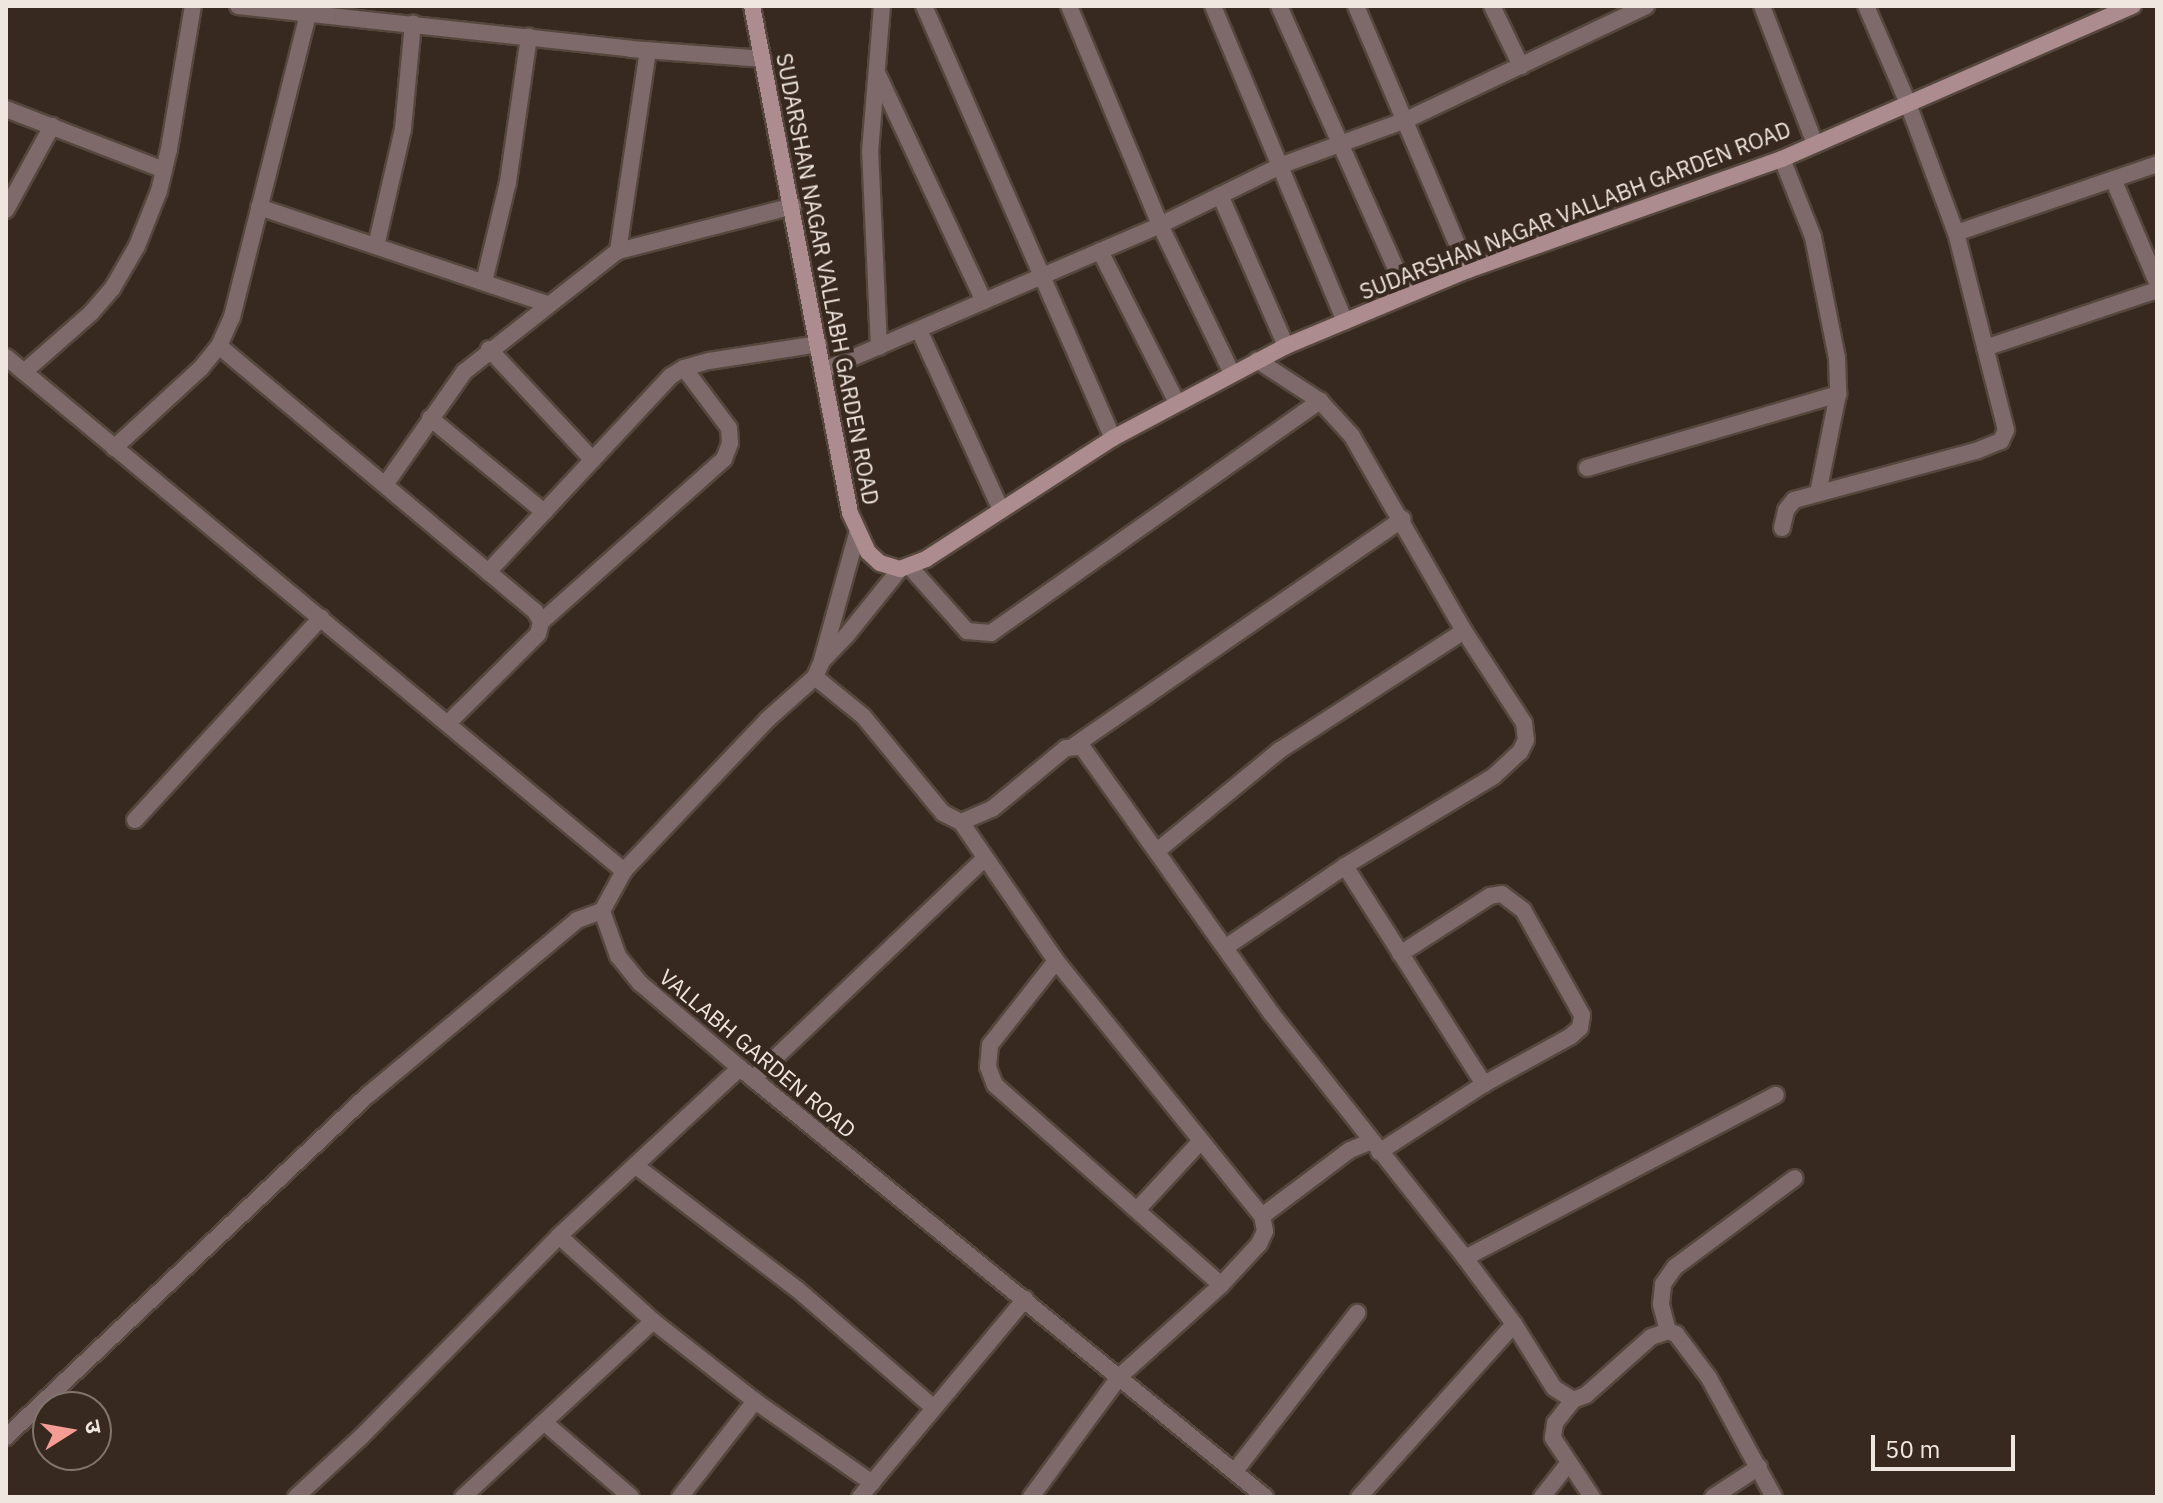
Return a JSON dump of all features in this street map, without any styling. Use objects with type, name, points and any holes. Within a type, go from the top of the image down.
[{"type":"street","points":[[24,372],[91,313],[112,289],[137,246],[164,170],[193,6]]},
{"type":"street","points":[[238,6],[309,11],[648,50],[763,59]]},
{"type":"street","name":"SUDARSHAN NAGAR VALLABH GARDEN ROAD","points":[[752,6],[850,513],[857,534],[880,563],[905,568],[1113,438],[1286,346],[1468,270],[1782,159],[1907,101],[2133,6]]},
{"type":"street","points":[[879,347],[870,152],[882,6]]},
{"type":"street","points":[[924,6],[1044,274],[1113,438]]},
{"type":"street","points":[[1069,6],[1160,225],[1232,373]]},
{"type":"street","points":[[1213,6],[1345,321]]},
{"type":"street","points":[[1279,6],[1407,294]]},
{"type":"street","points":[[1356,6],[1468,270]]},
{"type":"street","points":[[1492,6],[1521,66]]},
{"type":"street","points":[[1762,6],[1815,144]]},
{"type":"street","points":[[1782,528],[1789,504],[1818,493],[1976,451],[2001,441],[2006,430],[2004,412],[1956,233],[1907,101],[1866,6]]},
{"type":"street","points":[[824,370],[1160,225],[1282,165],[1406,120],[1637,8]]},
{"type":"street","points":[[114,448],[201,368],[219,346],[232,317],[309,11]]},
{"type":"street","points":[[376,246],[403,129],[413,23]]},
{"type":"street","points":[[484,282],[508,182],[529,37]]},
{"type":"street","points":[[618,251],[648,50]]},
{"type":"street","points":[[876,72],[984,301]]},
{"type":"street","points":[[6,109],[164,170]]},
{"type":"street","points":[[6,210],[11,185],[52,126]]},
{"type":"street","points":[[1782,159],[1813,237],[1825,285],[1837,358],[1838,394],[1818,493]]},
{"type":"street","points":[[1956,233],[2157,164]]},
{"type":"street","points":[[2113,179],[2157,282]]},
{"type":"street","points":[[1220,195],[1286,346]]},
{"type":"street","points":[[385,485],[464,372],[489,349],[618,251],[793,206]]},
{"type":"street","points":[[259,207],[548,304]]},
{"type":"street","points":[[1100,251],[1177,403]]},
{"type":"street","points":[[1985,348],[2157,290]]},
{"type":"street","points":[[919,330],[1001,510]]},
{"type":"street","points":[[488,572],[671,376],[684,368],[819,344]]},
{"type":"street","points":[[219,346],[535,611],[541,622]]},
{"type":"street","points":[[489,349],[593,460]]},
{"type":"street","points":[[6,357],[624,871]]},
{"type":"street","points":[[1226,947],[1345,866],[1494,776],[1524,746],[1524,723],[1464,631],[1403,519],[1352,436],[1320,401],[1257,360]]},
{"type":"street","points":[[448,723],[528,647],[541,622],[724,459],[730,443],[729,428],[684,368]]},
{"type":"street","points":[[1587,468],[1838,394]]},
{"type":"street","points":[[6,1437],[368,1095],[577,920],[602,911],[624,871],[818,669],[905,568],[967,631],[991,633],[1320,401]]},
{"type":"street","points":[[430,418],[544,512]]},
{"type":"street","points":[[961,822],[992,809],[1057,754],[1075,745],[1403,519]]},
{"type":"street","points":[[818,669],[857,534]]},
{"type":"street","points":[[135,820],[321,618]]},
{"type":"street","points":[[1157,851],[1280,750],[1464,631]]},
{"type":"street","points":[[818,669],[856,708],[943,813],[961,822],[1056,961],[1262,1216],[1265,1231],[1259,1244],[1221,1285],[1119,1377],[1035,1496]]},
{"type":"street","points":[[1075,745],[1088,752],[1271,1013],[1465,1258],[1514,1324],[1554,1388],[1573,1400]]},
{"type":"street","points":[[296,1497],[361,1437],[559,1236],[636,1166],[747,1074],[985,858]]},
{"type":"street","points":[[1345,866],[1484,1084]]},
{"type":"street","points":[[1262,1216],[1350,1150],[1375,1146],[1571,1036],[1580,1028],[1582,1015],[1523,910],[1502,894],[1490,896],[1400,954]]},
{"type":"street","name":"VALLABH GARDEN ROAD","points":[[602,911],[618,956],[628,971],[747,1074],[1265,1497]]},
{"type":"street","points":[[1056,961],[990,1045],[988,1067],[995,1085],[1221,1285]]},
{"type":"street","points":[[1465,1258],[1776,1095]]},
{"type":"street","points":[[1137,1210],[1201,1141]]},
{"type":"street","points":[[636,1166],[797,1289],[934,1408]]},
{"type":"street","points":[[1774,1497],[1709,1378],[1683,1340],[1668,1331],[1661,1304],[1663,1284],[1675,1267],[1795,1178]]},
{"type":"street","points":[[559,1236],[653,1321],[755,1401],[872,1483]]},
{"type":"street","points":[[860,1497],[1025,1299]]},
{"type":"street","points":[[1235,1471],[1357,1313]]},
{"type":"street","points":[[463,1497],[653,1321]]},
{"type":"street","points":[[1359,1497],[1514,1324]]},
{"type":"street","points":[[1592,1497],[1553,1438],[1555,1423],[1573,1400],[1586,1395],[1651,1337],[1668,1331]]},
{"type":"street","points":[[680,1497],[755,1401]]},
{"type":"street","points":[[545,1423],[631,1497]]},
{"type":"street","points":[[1542,1497],[1568,1464]]},
{"type":"street","points":[[1713,1497],[1759,1467]]}]
